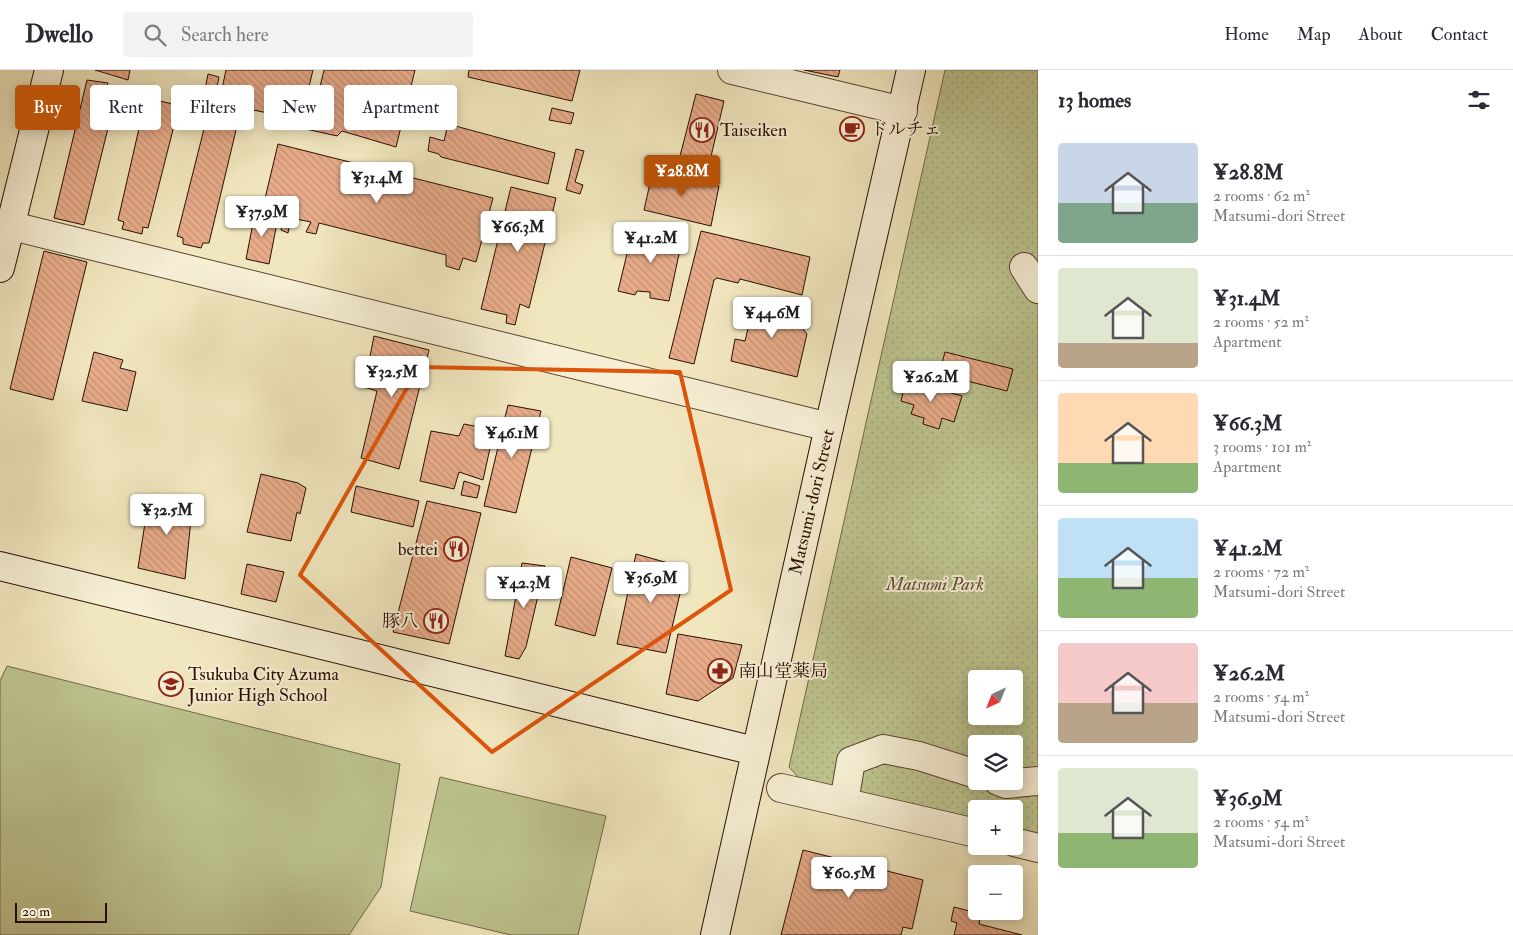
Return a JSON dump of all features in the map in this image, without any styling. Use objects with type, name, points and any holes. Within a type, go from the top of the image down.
[{"type":"street","points":[[0,268],[5,224],[48,70]]},
{"type":"street","points":[[732,70],[903,112]]},
{"type":"street","name":"Matsumi-dori Street","points":[[715,935],[828,427],[903,112],[911,70]]},
{"type":"street","points":[[5,224],[828,427]]},
{"type":"street","points":[[0,566],[755,752]]},
{"type":"street","points":[[844,802],[851,760],[883,749],[919,756],[968,771]]},
{"type":"street","points":[[1023,782],[1038,781]]},
{"type":"street","points":[[781,788],[968,832]]},
{"type":"street","points":[[1023,844],[1038,848]]},
{"type":"highlighted area","points":[[419,367],[680,372],[731,590],[492,752],[300,575]]},
{"type":"green space","name":"Matsumi Park","points":[[945,70],[1038,70],[1038,837],[1023,833],[1023,800],[968,800],[968,819],[799,778],[789,767]]},
{"type":"green space","points":[[7,666],[400,764],[381,887],[349,935],[0,935],[0,681]]},
{"type":"green space","points":[[440,777],[606,816],[578,935],[511,935],[410,911]]},
{"type":"building","points":[[95,70],[130,70],[128,80]]},
{"type":"building","points":[[226,70],[313,70],[309,85],[264,85],[264,112],[254,110],[254,85],[223,85]]},
{"type":"building","points":[[324,70],[415,70],[411,85],[344,85],[344,130],[400,130],[396,147],[342,131],[337,136],[310,130],[334,130],[334,85],[320,85]]},
{"type":"building","points":[[469,70],[580,70],[572,101],[468,77]]},
{"type":"building","points":[[804,70],[840,70],[838,77]]},
{"type":"building","points":[[208,74],[219,77],[217,85],[206,85]]},
{"type":"building","points":[[87,80],[108,83],[107,85],[90,85],[90,130],[108,130],[84,225],[54,218],[75,130],[80,130],[80,109]]},
{"type":"building","name":"Taiseiken","points":[[696,94],[724,101],[709,165],[703,167],[679,160]]},
{"type":"building","points":[[161,101],[171,104],[171,130],[173,130],[148,228],[143,227],[142,234],[122,229],[124,222],[118,220],[139,130],[161,130]]},
{"type":"building","points":[[552,108],[574,113],[571,124],[549,120]]},
{"type":"building","points":[[457,126],[555,153],[548,184],[441,157],[439,154],[428,151],[430,137],[444,141],[447,130],[457,130]]},
{"type":"building","points":[[204,130],[236,130],[209,243],[203,243],[201,248],[183,244],[183,238],[177,236]]},
{"type":"building","points":[[278,144],[493,198],[476,262],[463,258],[459,270],[446,266],[446,255],[319,223],[316,234],[306,232],[311,222],[291,218],[288,233],[281,230],[284,215],[263,207]]},
{"type":"building","points":[[576,149],[584,151],[575,182],[583,185],[580,194],[566,190]]},
{"type":"building","points":[[680,165],[693,168],[690,179],[719,186],[711,226],[644,210],[653,170],[677,176]]},
{"type":"building","points":[[511,187],[556,198],[529,308],[520,304],[515,325],[506,323],[507,315],[481,309]]},
{"type":"building","points":[[255,213],[278,218],[269,264],[246,259]]},
{"type":"building","points":[[648,228],[669,233],[672,239],[682,240],[669,301],[650,298],[650,292],[637,291],[635,295],[618,291],[633,229],[645,232]]},
{"type":"building","points":[[701,231],[810,257],[802,295],[740,279],[738,283],[717,278],[714,280],[694,364],[669,358]]},
{"type":"building","points":[[44,251],[87,262],[53,400],[10,389]]},
{"type":"building","points":[[755,299],[793,306],[801,317],[796,320],[807,334],[797,377],[731,361],[735,339],[745,341]]},
{"type":"building","points":[[374,336],[429,350],[399,469],[361,458],[377,391],[364,387]]},
{"type":"building","points":[[94,352],[123,360],[120,368],[136,372],[127,411],[82,401]]},
{"type":"building","points":[[945,352],[1013,369],[1007,391],[939,374]]},
{"type":"building","points":[[906,380],[962,396],[954,422],[942,418],[939,429],[923,424],[924,418],[911,414],[914,405],[901,401]]},
{"type":"building","points":[[508,405],[541,411],[516,513],[484,506]]},
{"type":"building","points":[[464,424],[494,430],[483,480],[459,472],[454,489],[420,481],[431,431],[459,436]]},
{"type":"building","points":[[261,474],[298,483],[306,488],[300,514],[297,512],[291,541],[247,532]]},
{"type":"building","points":[[464,481],[480,486],[477,498],[461,495]]},
{"type":"building","points":[[356,486],[419,501],[413,527],[351,512]]},
{"type":"building","points":[[149,497],[193,499],[185,579],[138,568]]},
{"type":"building","points":[[427,501],[481,513],[449,644],[393,632]]},
{"type":"building","points":[[636,554],[686,568],[666,653],[617,644]]},
{"type":"building","points":[[571,557],[612,568],[595,636],[555,625]]},
{"type":"building","points":[[522,563],[545,566],[526,647],[519,659],[505,656]]},
{"type":"building","points":[[247,564],[284,572],[276,602],[241,594]]},
{"type":"building","points":[[678,634],[742,645],[733,678],[698,701],[666,694]]},
{"type":"building","points":[[803,850],[923,880],[912,929],[903,927],[901,935],[781,935]]},
{"type":"building","points":[[954,907],[968,911],[968,920],[980,920],[979,924],[1022,935],[954,935],[957,923],[951,921]]},
{"type":"place","name":"ドルチェ","points":[[852,129]]},
{"type":"place","name":"Taiseiken","points":[[702,130]]},
{"type":"place","name":"bettei","points":[[456,549]]},
{"type":"place","name":"豚八","points":[[436,621]]},
{"type":"place","name":"南山堂薬局","points":[[720,671]]},
{"type":"place","name":"Tsukuba City Azuma Junior High School","points":[[171,684]]}]
